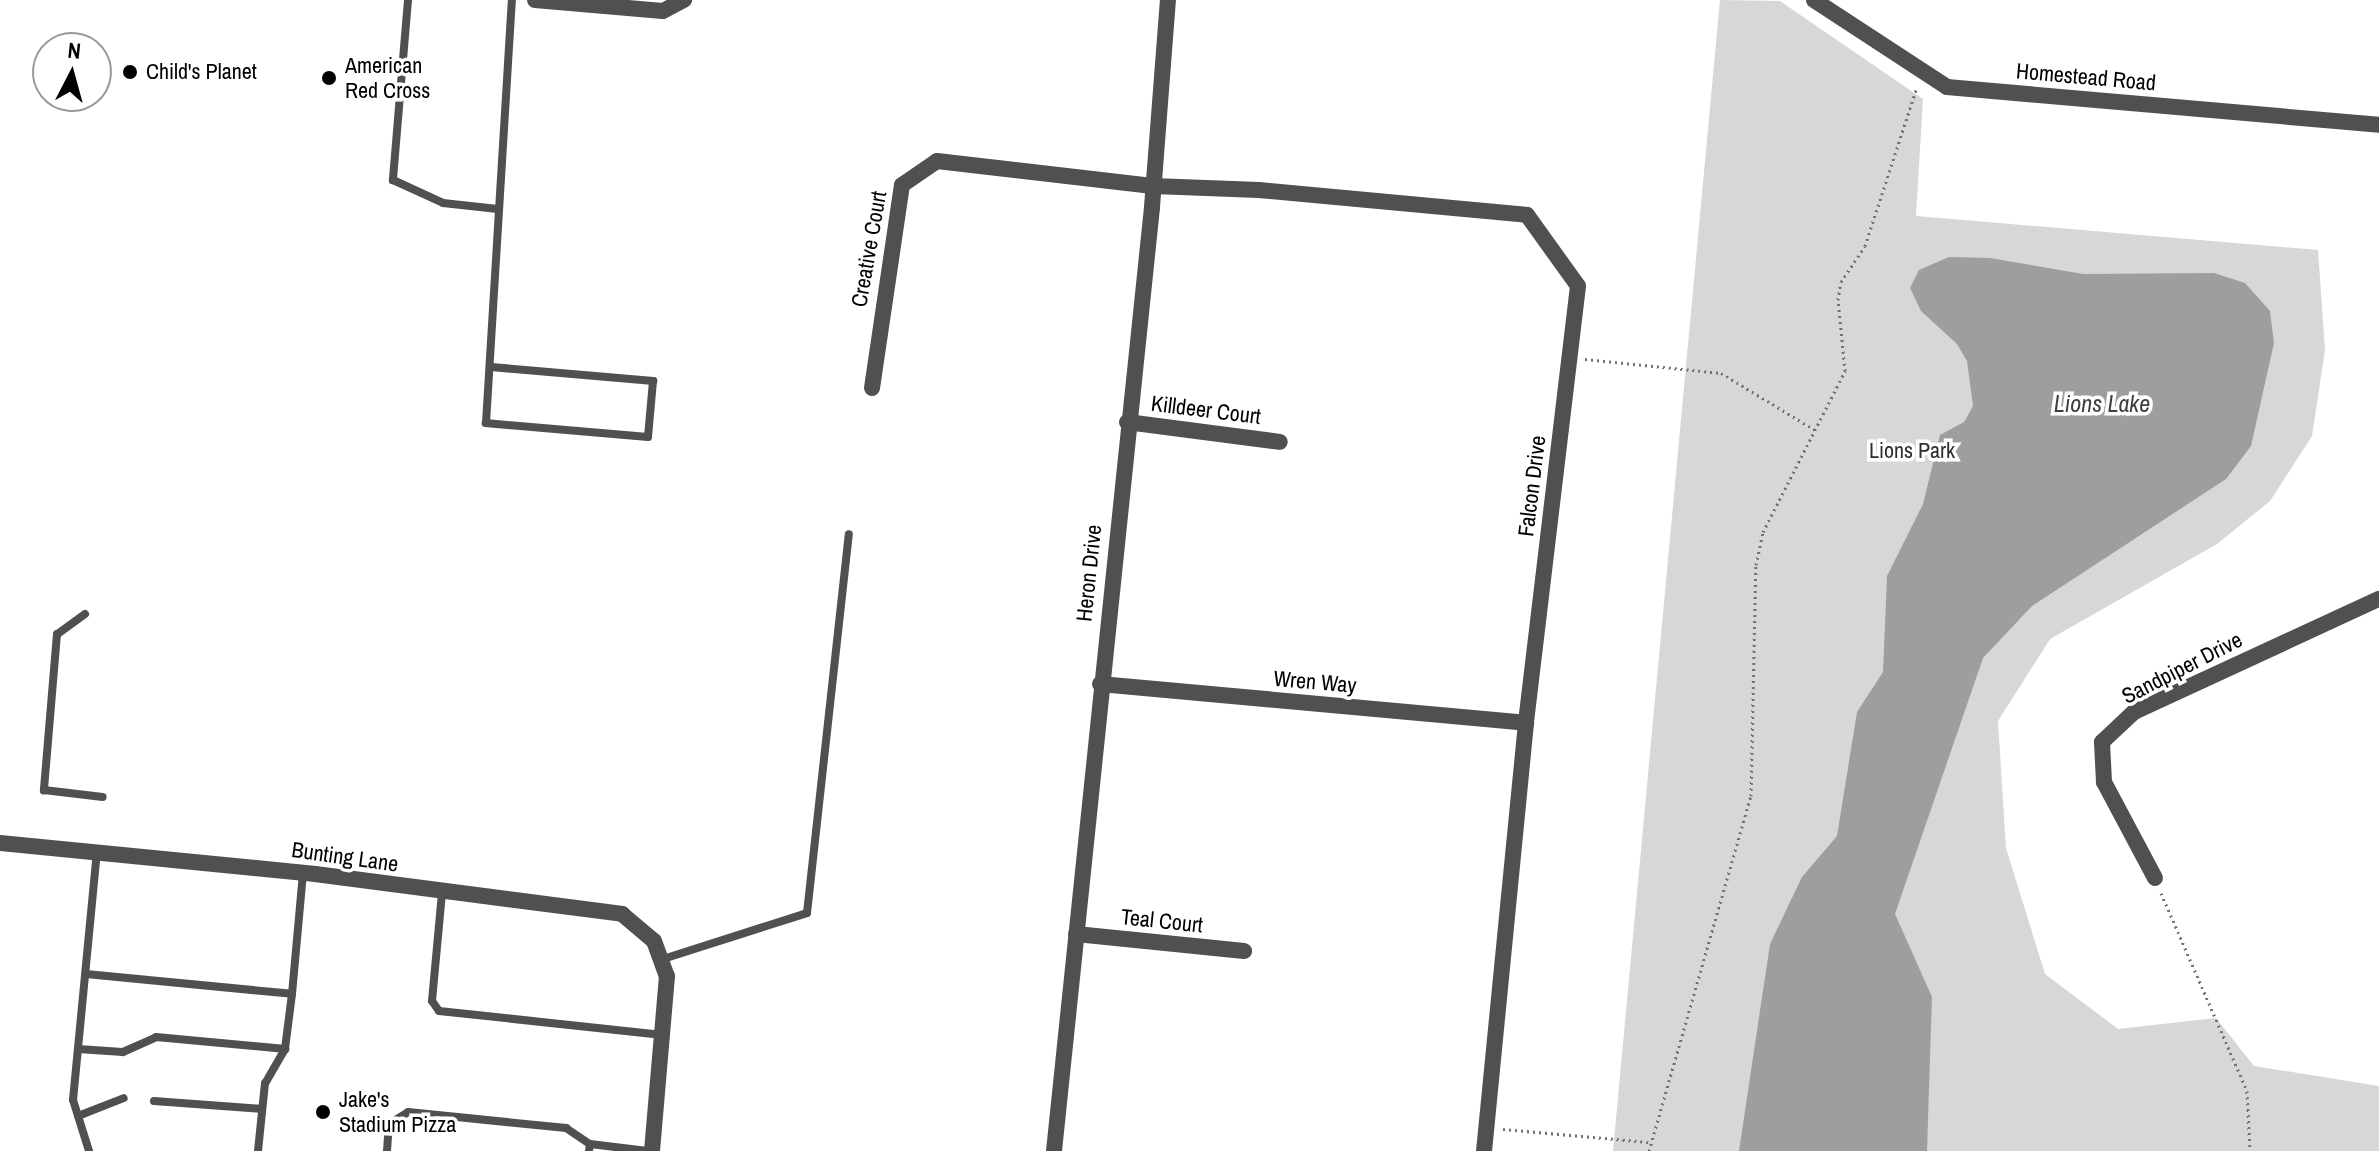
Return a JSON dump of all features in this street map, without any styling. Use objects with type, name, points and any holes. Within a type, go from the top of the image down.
[{"type":"street","points":[[535,0],[626,4],[663,11],[684,0]]},
{"type":"street","name":"Heron Drive","points":[[1054,1151],[1153,186],[1168,0]]},
{"type":"street","name":"Homestead Road","points":[[1814,0],[1947,87],[2379,125]]},
{"type":"street","name":"Creative Court","points":[[872,388],[902,185],[937,161],[1153,186]]},
{"type":"street","name":"Falcon Drive","points":[[1153,186],[1259,190],[1527,215],[1578,286],[1526,723],[1484,1151]]},
{"type":"street","name":"Killdeer Court","points":[[1127,422],[1280,442]]},
{"type":"street","name":"Sandpiper Drive","points":[[2155,878],[2104,782],[2102,742],[2134,712],[2379,599]]},
{"type":"street","name":"Wren Way","points":[[1100,684],[1526,723]]},
{"type":"street","name":"Bunting Lane","points":[[0,843],[303,873],[622,914],[647,933],[663,959]]},
{"type":"street","name":"Teal Court","points":[[1076,934],[1244,951]]},
{"type":"street","points":[[650,1151],[667,985],[663,959]]},
{"type":"lane","points":[[408,0],[393,180],[443,203],[498,209]]},
{"type":"lane","points":[[491,367],[653,381],[648,437],[486,423],[512,0]]},
{"type":"lane","points":[[663,959],[807,913],[849,534]]},
{"type":"lane","points":[[85,614],[57,634],[44,790],[103,797]]},
{"type":"lane","points":[[89,1151],[73,1100],[97,852]]},
{"type":"lane","points":[[258,1151],[265,1083],[285,1049],[303,873]]},
{"type":"lane","points":[[442,893],[432,1001],[439,1011],[663,1035]]},
{"type":"lane","points":[[86,974],[292,994]]},
{"type":"lane","points":[[78,1049],[123,1052],[156,1037],[285,1049]]},
{"type":"lane","points":[[78,1116],[124,1098]]},
{"type":"lane","points":[[154,1101],[262,1109]]},
{"type":"lane","points":[[387,1151],[389,1124],[408,1112],[566,1128],[590,1148],[650,1151]]},
{"type":"path","points":[[1649,1151],[1648,1142],[1751,796],[1756,565],[1763,532],[1845,371],[1841,282],[1865,246],[1886,192],[1910,98],[1926,73]]},
{"type":"path","points":[[1569,358],[1721,373],[1815,430]]},
{"type":"path","points":[[2155,878],[2247,1091],[2250,1151]]},
{"type":"path","points":[[1487,1127],[1648,1142]]},
{"type":"green space","name":"Lions Park","points":[[1720,0],[1780,1],[1923,99],[1916,216],[2318,250],[2325,350],[2312,436],[2270,501],[2217,544],[2050,639],[1998,721],[2006,848],[2045,974],[2118,1029],[2216,1018],[2254,1066],[2379,1086],[2379,1151],[1613,1151]]},
{"type":"water","name":"Lions Lake","points":[[1949,257],[1990,258],[2083,274],[2214,273],[2245,283],[2270,311],[2274,343],[2251,446],[2226,479],[2032,606],[1983,658],[1895,914],[1932,997],[1927,1151],[1739,1151],[1770,944],[1802,877],[1837,836],[1857,712],[1883,672],[1887,576],[1923,504],[1940,435],[1964,422],[1973,406],[1967,361],[1957,344],[1921,311],[1910,288],[1919,270]]},
{"type":"place","name":"Child's Planet","points":[[130,72]]},
{"type":"place","name":"American Red Cross","points":[[329,78]]},
{"type":"place","name":"Jake's Stadium Pizza","points":[[323,1112]]}]
